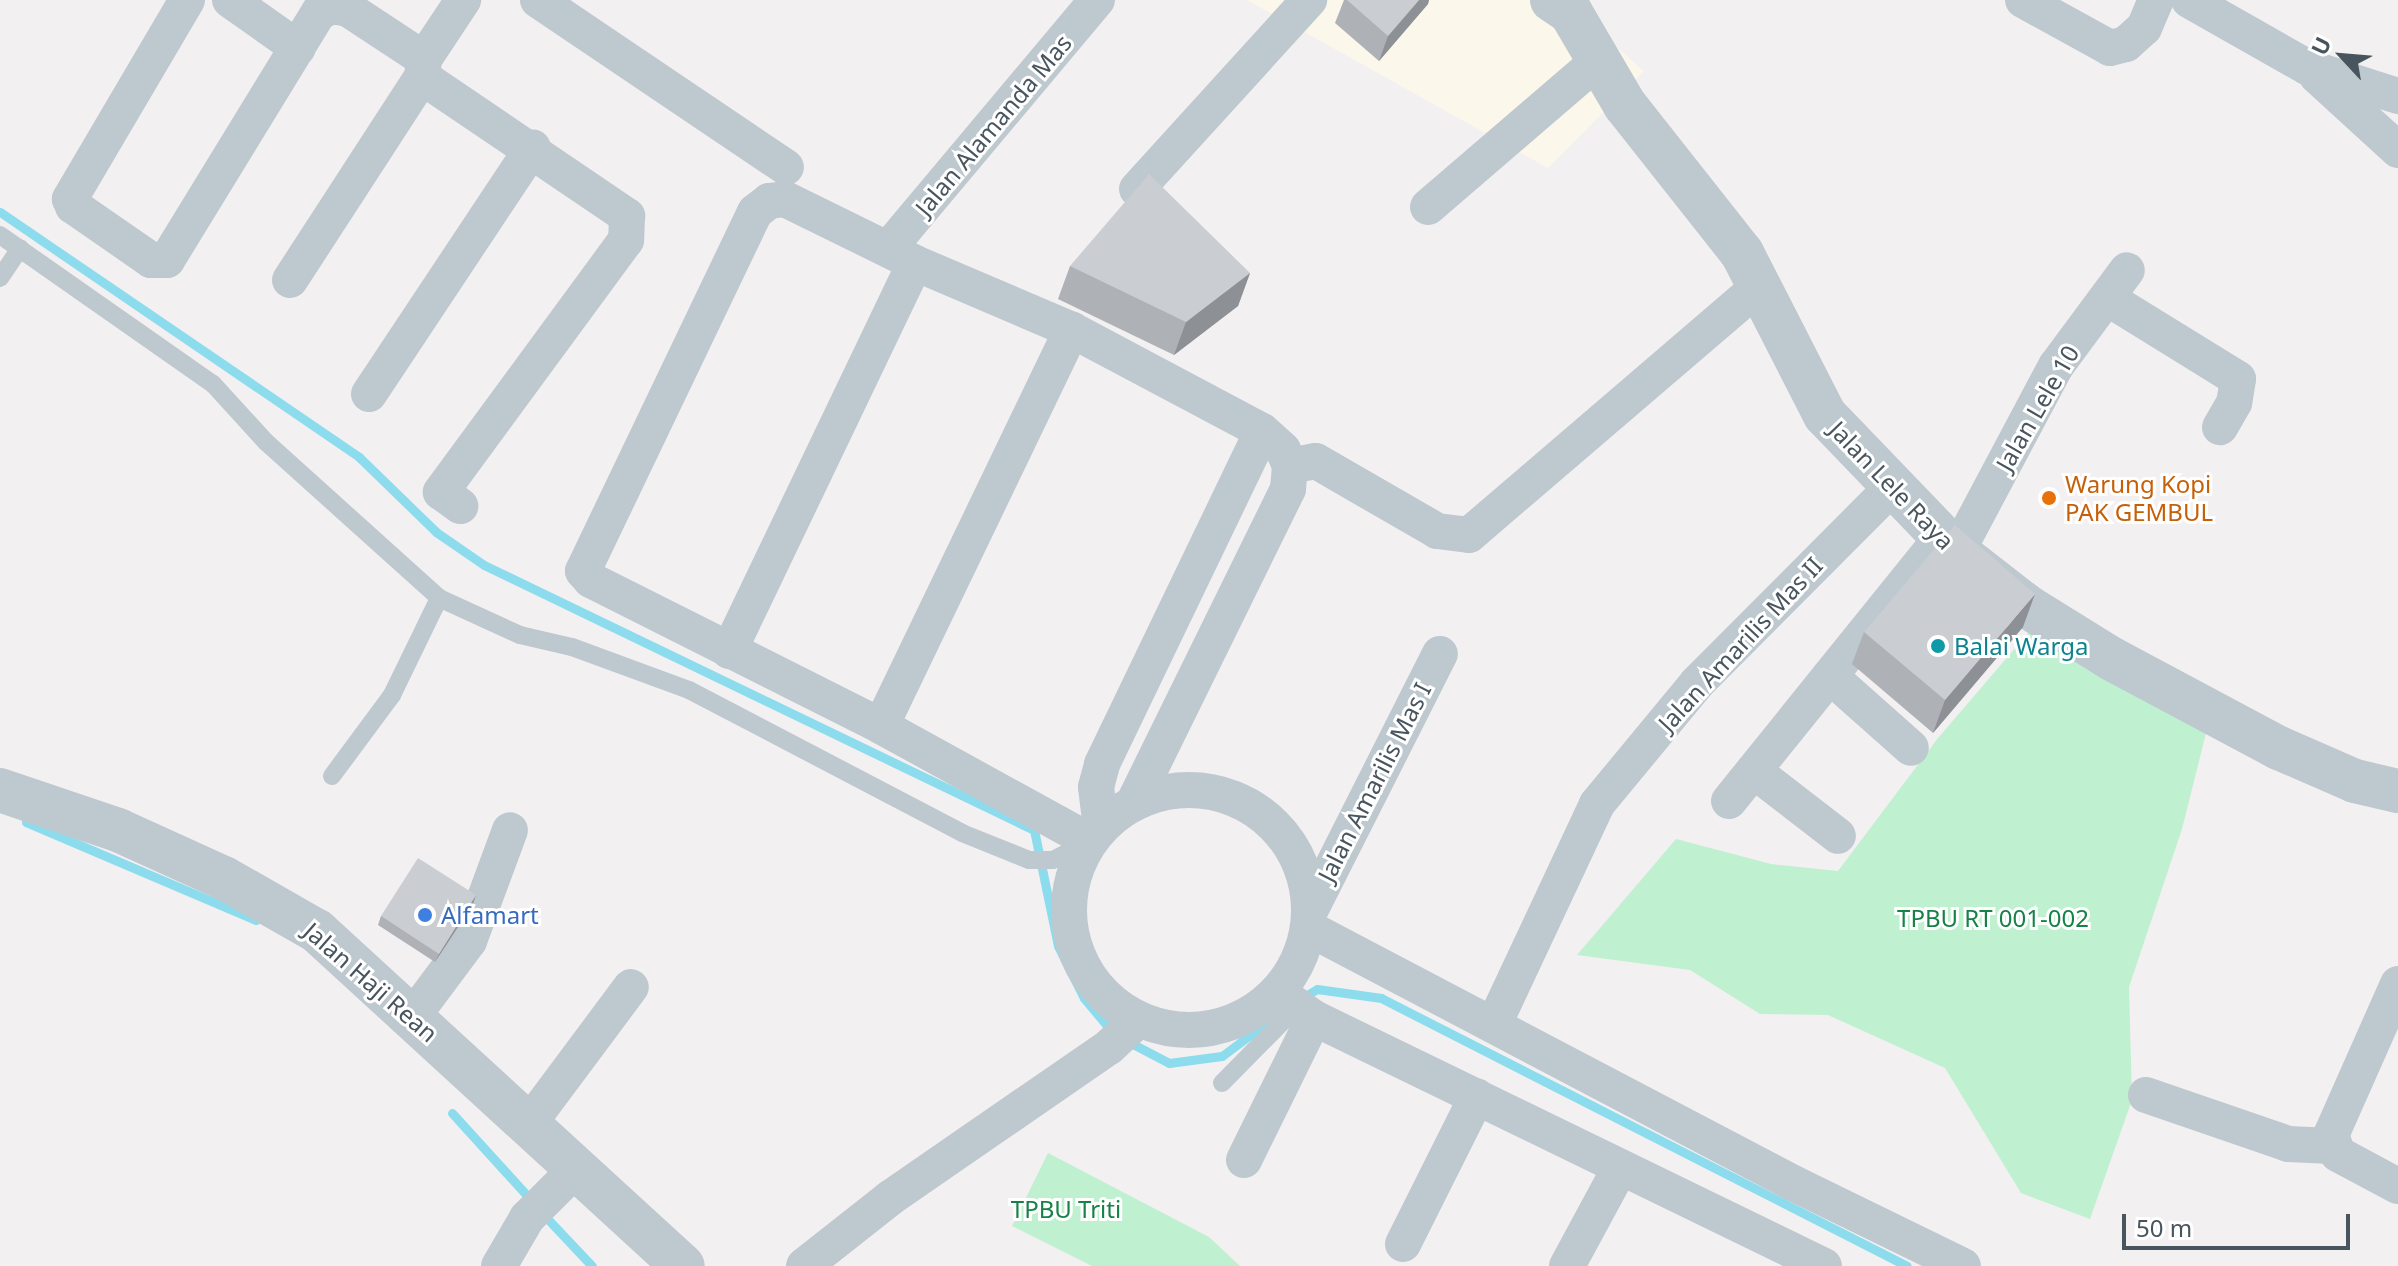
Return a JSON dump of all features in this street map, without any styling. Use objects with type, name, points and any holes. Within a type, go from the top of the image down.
[{"type":"street","points":[[187,0],[70,199],[73,206],[151,260],[167,260],[319,12],[333,6],[348,9],[423,68],[619,207],[631,227],[454,469],[442,497],[460,506]]},
{"type":"street","points":[[230,0],[298,48]]},
{"type":"street","points":[[290,280],[463,0]]},
{"type":"street","points":[[538,0],[786,167]]},
{"type":"street","name":"Jalan Alamanda Mas","points":[[729,651],[902,256],[1097,0]]},
{"type":"street","points":[[1137,189],[1309,0]]},
{"type":"street","points":[[2023,0],[2110,48],[2126,44],[2144,28],[2156,0]]},
{"type":"street","points":[[2189,0],[2307,67],[2398,96]]},
{"type":"street","name":"Jalan Lele Raya","points":[[1567,4],[1625,105],[1742,253],[1807,388],[1847,443],[1949,544],[2028,607],[2112,659],[2279,748],[2355,781],[2398,791]]},
{"type":"street","points":[[1428,207],[1599,60]]},
{"type":"street","points":[[2307,67],[2398,150]]},
{"type":"street","points":[[369,394],[533,147]]},
{"type":"street","points":[[1096,834],[729,651],[591,580],[583,571],[585,558],[755,212],[769,201],[785,199],[902,256],[1072,330],[1262,431],[1283,450],[1290,466],[1288,489],[1133,804]]},
{"type":"street","name":"Jalan Lele 10","points":[[1729,801],[1830,676],[1949,544],[2056,366],[2117,284],[2238,379],[2234,403],[2220,427]]},
{"type":"street","points":[[1290,466],[1316,461],[1437,531],[1469,535],[1760,286]]},
{"type":"street","points":[[881,726],[1072,330]]},
{"type":"street","points":[[1262,431],[1102,764],[1096,787],[1096,834],[1071,887],[1074,948],[1103,995],[1138,1020],[1197,1031],[1254,1012],[1296,1006],[1620,1168],[1760,1252],[1824,1266]]},
{"type":"street","name":"Jalan Amarilis Mas II","points":[[1495,1022],[1597,804],[1697,683],[1891,488]]},
{"type":"street","name":"Jalan Amarilis Mas I","points":[[1309,919],[1440,654]]},
{"type":"street","points":[[1830,676],[1911,748]]},
{"type":"street","points":[[1754,771],[1838,836]]},
{"type":"street","points":[[1096,834],[1133,804],[1162,792],[1193,789],[1224,794],[1252,807],[1276,826],[1294,851],[1309,919],[1296,1006],[1244,1160]]},
{"type":"street","name":"Jalan Haji Rean","points":[[0,790],[118,830],[224,878],[317,931],[413,1016],[528,1125],[550,1194],[683,1266]]},
{"type":"street","points":[[413,1016],[469,941],[510,830]]},
{"type":"street","points":[[1309,919],[1793,1183],[1963,1266]]},
{"type":"street","points":[[528,1125],[631,987]]},
{"type":"street","points":[[2332,1146],[2331,1135],[2397,991]]},
{"type":"street","points":[[804,1266],[890,1198],[1109,1047],[1138,1020]]},
{"type":"street","points":[[2146,1095],[2288,1144],[2332,1146],[2398,1186]]},
{"type":"street","points":[[1403,1244],[1477,1096]]},
{"type":"street","points":[[1567,1266],[1620,1168]]},
{"type":"street","points":[[499,1266],[550,1194]]},
{"type":"lane","points":[[0,235],[213,384],[266,442],[439,598],[520,635],[572,647],[689,690],[962,833],[1029,860],[1053,860],[1096,834]]},
{"type":"lane","points":[[0,278],[20,248]]},
{"type":"lane","points":[[332,776],[392,695],[439,598]]},
{"type":"lane","points":[[1222,1083],[1296,1006]]},
{"type":"shaded area","points":[[1247,0],[1562,0],[1644,71],[1548,168]]},
{"type":"green space","name":"TPBU RT 001-002","points":[[2029,632],[2207,729],[2182,829],[2129,987],[2132,1100],[2090,1219],[2021,1193],[1945,1068],[1828,1015],[1760,1014],[1690,970],[1577,955],[1676,839],[1771,864],[1838,871],[1938,738]]},
{"type":"green space","name":"TPBU Triti","points":[[1048,1153],[1209,1237],[1240,1266],[1092,1266],[1012,1226]]},
{"type":"building","points":[[1347,0],[1419,0],[1388,36]]},
{"type":"building","points":[[1149,174],[1250,273],[1186,322],[1070,266]]},
{"type":"building","name":"Balai Warga","points":[[1955,525],[2035,594],[1945,700],[1864,632]]},
{"type":"building","name":"Alfamart","points":[[418,858],[476,895],[439,954],[381,916]]},
{"type":"waterway","points":[[0,212],[359,457],[436,532],[484,565],[1034,830],[1058,946],[1084,998],[1114,1034]]},
{"type":"waterway","points":[[26,822],[256,920]]},
{"type":"waterway","points":[[1302,998],[1317,989],[1381,998],[1907,1266]]},
{"type":"waterway","points":[[1127,1041],[1169,1063],[1222,1056],[1286,1008]]},
{"type":"waterway","points":[[452,1113],[533,1202]]},
{"type":"waterway","points":[[542,1213],[592,1266]]},
{"type":"place","name":"Warung Kopi PAK GEMBUL","points":[[2049,498]]},
{"type":"place","name":"Balai Warga","points":[[1938,646]]},
{"type":"place","name":"Alfamart","points":[[425,915]]}]
